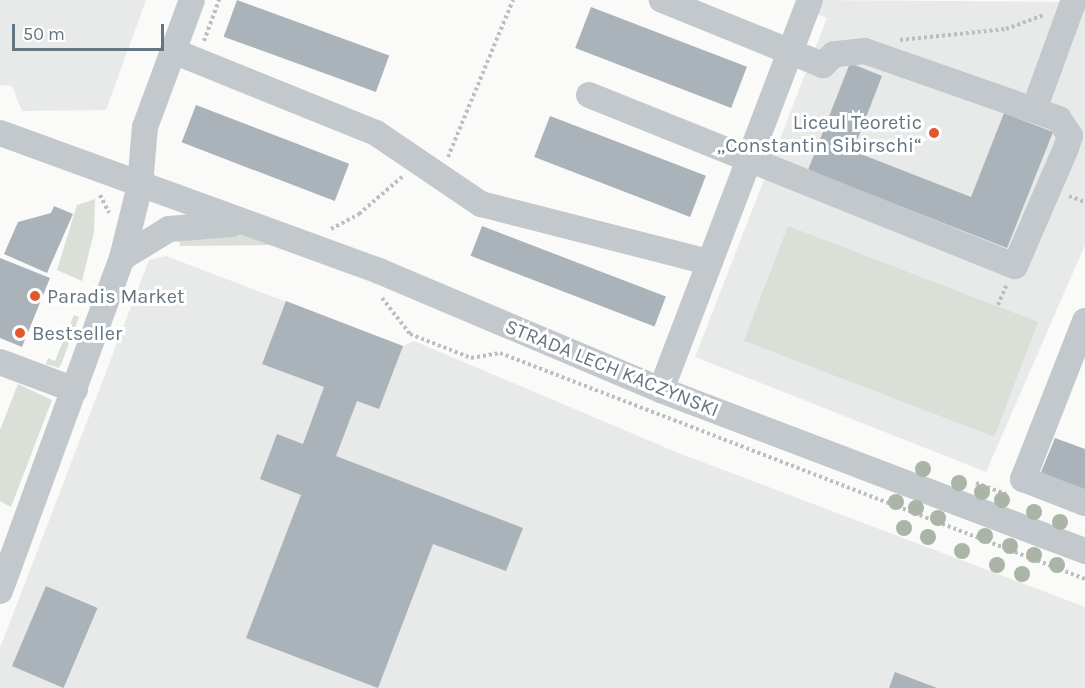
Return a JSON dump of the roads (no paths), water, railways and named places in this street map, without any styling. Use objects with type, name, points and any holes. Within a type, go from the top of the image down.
[{"type":"street","points":[[0,591],[122,258],[140,184],[144,133],[192,0]]},
{"type":"street","points":[[589,95],[751,156],[1015,266],[1070,136],[1059,120],[1035,107],[883,56],[846,50],[823,65],[662,0]]},
{"type":"street","points":[[661,390],[810,0]]},
{"type":"street","points":[[1035,107],[1074,2]]},
{"type":"street","points":[[173,51],[376,133],[482,204],[709,262]]},
{"type":"street","name":"STRADA LECH KACZYNSKI","points":[[0,133],[379,272],[661,390],[1085,551]]},
{"type":"street","points":[[122,258],[169,229],[212,222],[250,225]]},
{"type":"street","points":[[1085,321],[1078,359],[1023,479],[1085,503]]},
{"type":"street","points":[[0,363],[75,390]]},
{"type":"place","name":"Liceul Teoretic „Constantin Sibirschi“","points":[[934,133]]},
{"type":"place","name":"Paradis Market","points":[[35,296]]},
{"type":"place","name":"Bestseller","points":[[20,333]]}]
